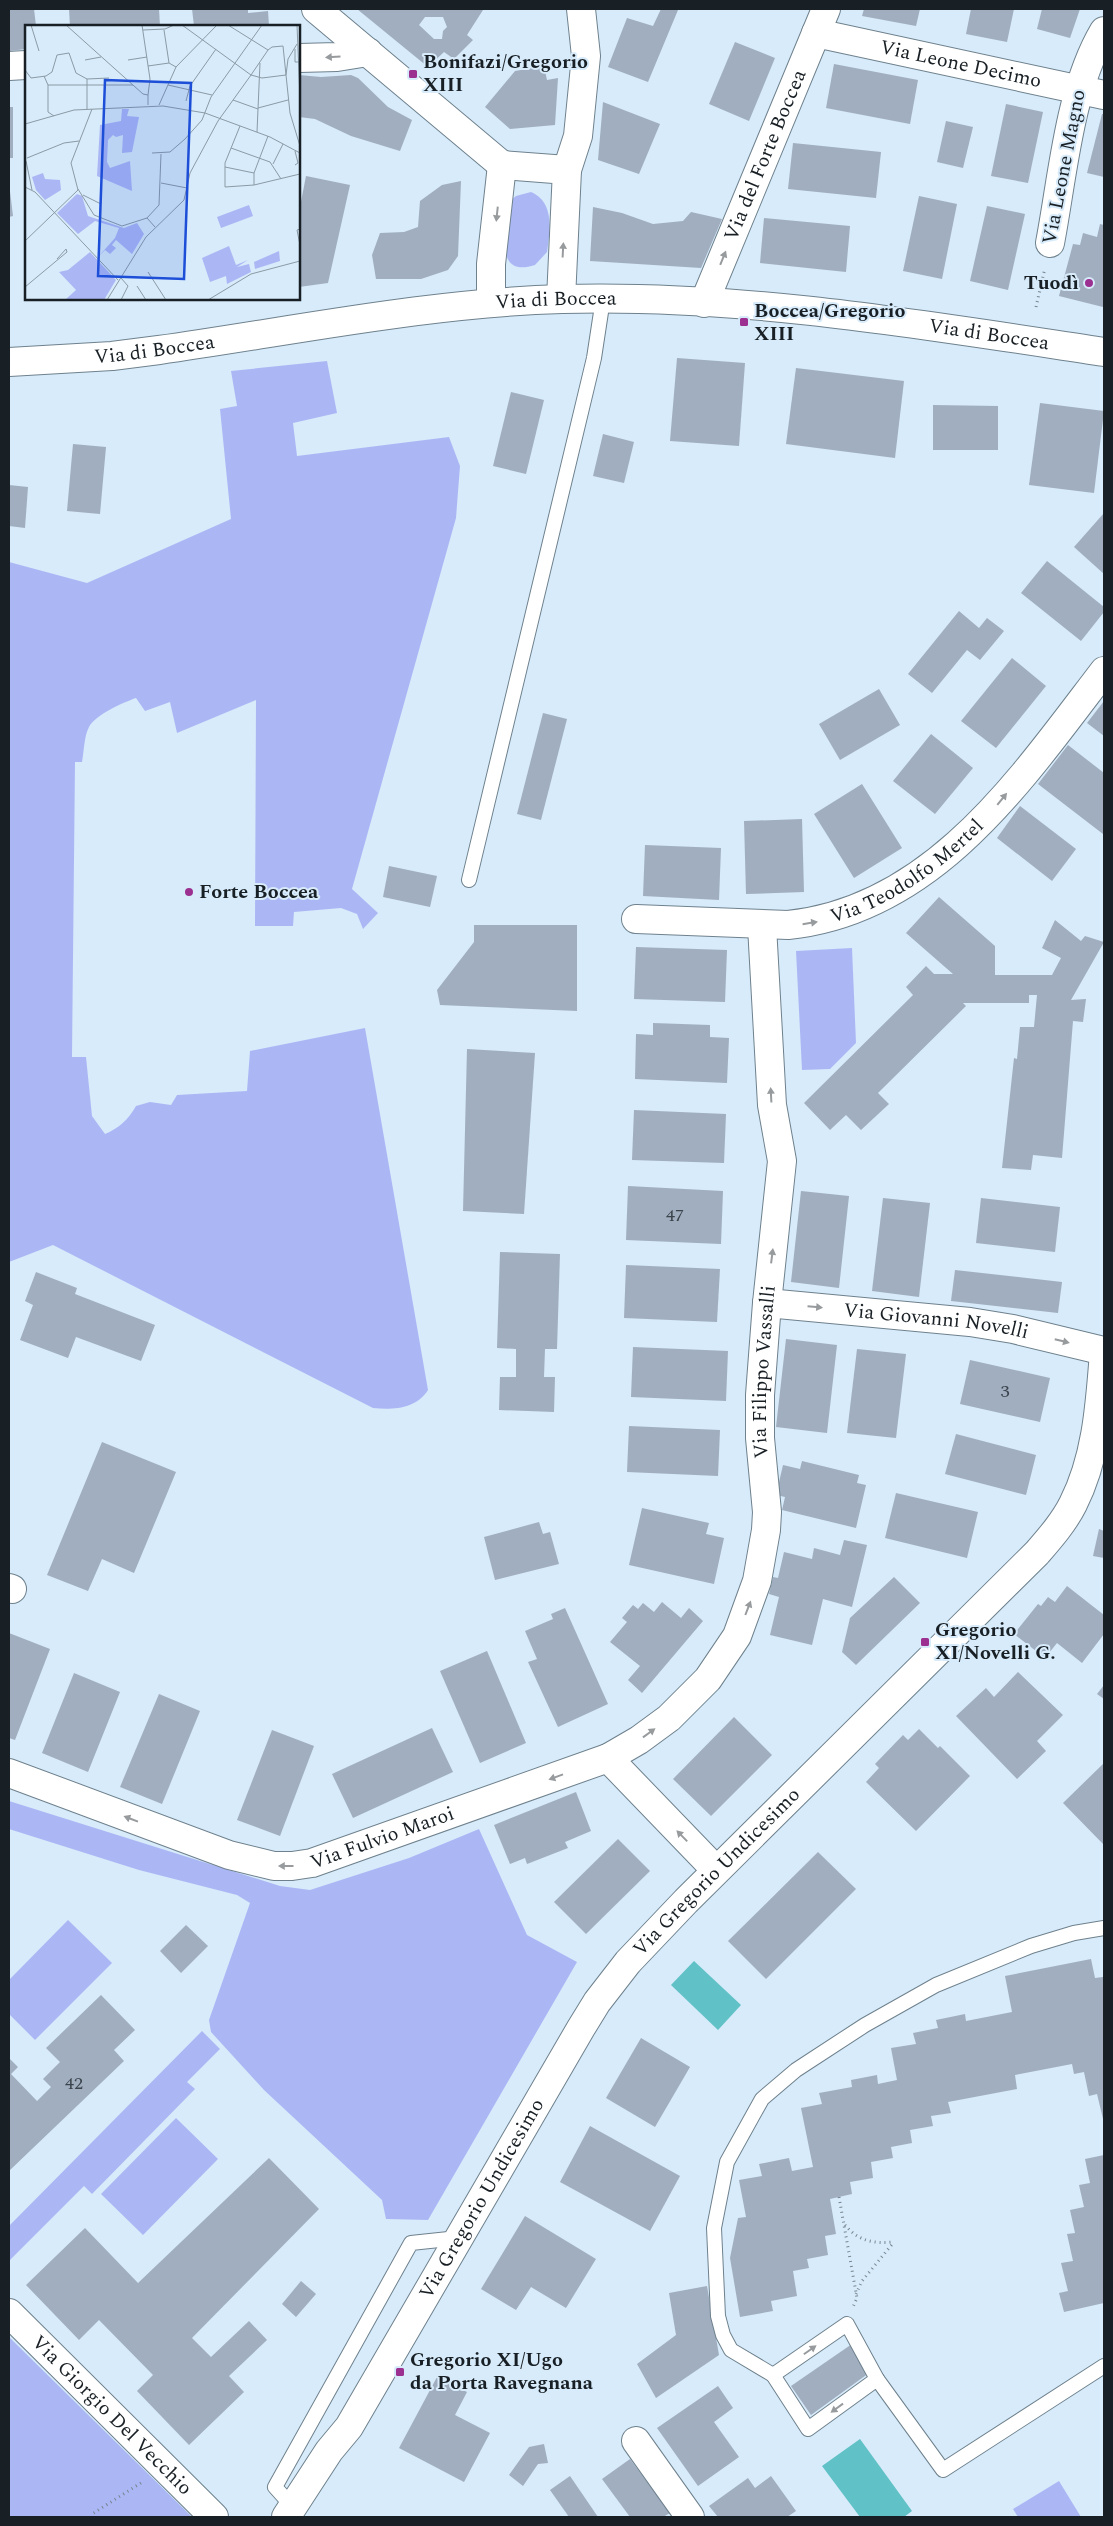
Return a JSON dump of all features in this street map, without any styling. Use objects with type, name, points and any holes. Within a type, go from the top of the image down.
[{"type":"street","points":[[316,9],[502,165],[567,170]]},
{"type":"street","points":[[561,299],[567,170],[578,136],[586,56],[581,9]]},
{"type":"street","name":"Via Leone Decimo","points":[[821,21],[1091,93]]},
{"type":"street","name":"Via del Forte Boccea","points":[[704,302],[821,21]]},
{"type":"street","name":"Via Leone Magno","points":[[1050,242],[1091,93],[1087,64],[1104,31]]},
{"type":"street","points":[[300,58],[337,57],[368,52]]},
{"type":"street","points":[[9,66],[25,65]]},
{"type":"street","points":[[491,302],[491,264],[502,165]]},
{"type":"street","name":"Via di Boccea","points":[[9,362],[159,350],[491,302],[561,299],[704,302],[800,310],[1104,352]]},
{"type":"street","name":"Via Teodolfo Mertel","points":[[636,919],[762,926],[813,923],[842,915],[889,894],[919,875],[969,834],[993,811],[1104,671]]},
{"type":"street","name":"Via Filippo Vassalli","points":[[608,1758],[655,1729],[689,1700],[728,1653],[750,1604],[757,1581],[766,1530],[767,1512],[760,1438],[760,1395],[767,1303],[782,1161],[772,1105],[762,926]]},
{"type":"street","name":"Via Giovanni Novelli","points":[[767,1303],[970,1322],[1013,1329],[1104,1352]]},
{"type":"street","name":"Via Gregorio Undicesimo","points":[[295,2514],[329,2450],[349,2427],[597,2002],[628,1962],[716,1870],[875,1715],[1036,1553],[1056,1529],[1074,1503],[1091,1454],[1104,1352]]},
{"type":"street","points":[[608,1758],[716,1870]]},
{"type":"street","name":"Via Fulvio Maroi","points":[[9,1773],[229,1855],[263,1865],[292,1866],[358,1848],[608,1758]]},
{"type":"street","name":"Via Giorgio Del Vecchio","points":[[9,2313],[214,2517]]},
{"type":"street","points":[[636,2441],[690,2517]]},
{"type":"lane","points":[[469,880],[594,358],[603,299]]},
{"type":"lane","points":[[877,2379],[808,2429],[773,2375],[731,2350],[723,2335],[718,2316],[714,2228],[727,2162],[762,2099],[796,2070],[865,2025],[936,1985],[1031,1946],[1074,1933],[1104,1928]]},
{"type":"lane","points":[[295,2514],[275,2486],[411,2243],[458,2238]]},
{"type":"lane","points":[[773,2375],[847,2324],[877,2379],[943,2470],[1104,2366]]},
{"type":"path","name":"Via Leone Magno","points":[[1036,307],[1050,242]]},
{"type":"path","points":[[840,2197],[856,2295]]},
{"type":"path","points":[[844,2223],[856,2236],[869,2241],[894,2242],[862,2281],[847,2324]]},
{"type":"path","points":[[92,2517],[92,2514],[164,2468]]},
{"type":"shaded area","points":[[531,192],[539,197],[547,210],[550,226],[547,252],[535,265],[521,267],[512,264],[507,257],[505,247],[506,223],[510,201],[516,196]]},
{"type":"shaded area","points":[[327,361],[337,413],[293,423],[297,456],[449,437],[460,466],[456,518],[352,889],[378,913],[363,929],[357,914],[341,908],[294,912],[293,926],[255,926],[256,700],[177,733],[170,702],[145,711],[136,698],[117,706],[92,722],[86,735],[82,762],[75,762],[72,1057],[86,1057],[92,1116],[105,1134],[123,1123],[136,1106],[150,1102],[171,1105],[177,1095],[247,1091],[250,1051],[365,1028],[428,1390],[411,1405],[388,1409],[373,1408],[53,1245],[9,1262],[9,562],[87,583],[231,519],[220,409],[237,406],[231,371]]},
{"type":"shaded area","points":[[852,948],[856,1043],[830,1069],[802,1070],[796,951]]},
{"type":"shaded area","points":[[9,1801],[280,1886],[310,1890],[409,1858],[479,1829],[527,1935],[577,1962],[428,2220],[386,2219],[382,2200],[264,2090],[211,2032],[209,2020],[250,1903],[237,1895],[139,1870],[9,1829]]},
{"type":"shaded area","points":[[68,1920],[112,1963],[35,2040],[9,2014],[9,1980]]},
{"type":"shaded area","points":[[694,1961],[741,2005],[718,2030],[671,1985]]},
{"type":"shaded area","points":[[202,2031],[220,2049],[187,2082],[195,2089],[92,2194],[84,2186],[9,2261],[9,2226]]},
{"type":"shaded area","points":[[176,2118],[218,2159],[143,2235],[101,2194]]},
{"type":"shaded area","points":[[9,2337],[192,2517],[9,2517]]},
{"type":"shaded area","points":[[860,2439],[912,2511],[904,2517],[860,2517],[822,2466]]},
{"type":"shaded area","points":[[1059,2481],[1081,2517],[1018,2517],[1013,2509]]},
{"type":"building","points":[[9,9],[34,9],[36,25],[25,25],[25,49],[9,51]]},
{"type":"building","points":[[69,9],[159,9],[160,25],[70,25]]},
{"type":"building","points":[[192,9],[248,9],[248,13],[268,11],[269,25],[194,25]]},
{"type":"building","points":[[357,9],[483,10],[467,35],[473,40],[454,59],[444,52],[428,67]],"holes":[[[425,17],[443,17],[447,27],[443,31],[442,39],[434,39],[419,25]]]},
{"type":"building","points":[[661,9],[678,10],[648,82],[608,67],[627,18],[653,26]]},
{"type":"building","points":[[864,9],[920,9],[916,26],[862,16]]},
{"type":"building","points":[[971,9],[1014,9],[1007,42],[966,34]]},
{"type":"building","points":[[1042,9],[1080,9],[1070,38],[1037,29]]},
{"type":"building","points":[[735,42],[775,58],[749,121],[709,104]]},
{"type":"building","points":[[834,64],[918,80],[910,124],[826,108]]},
{"type":"building","points":[[544,66],[547,80],[558,78],[555,125],[510,129],[485,107],[515,71]]},
{"type":"building","points":[[300,75],[321,77],[351,75],[358,78],[388,107],[412,120],[400,151],[351,136],[315,119],[300,117]]},
{"type":"building","points":[[603,102],[660,124],[639,174],[598,160]]},
{"type":"building","points":[[1006,104],[1043,112],[1028,183],[991,176]]},
{"type":"building","points":[[9,107],[13,107],[13,158],[9,158]]},
{"type":"building","points":[[1102,114],[1104,114],[1104,177],[1087,173]]},
{"type":"building","points":[[946,121],[973,127],[963,168],[937,162]]},
{"type":"building","points":[[793,143],[881,152],[876,198],[788,189]]},
{"type":"building","points":[[306,176],[350,185],[328,283],[300,287],[300,207]]},
{"type":"building","points":[[461,181],[458,256],[448,270],[421,279],[376,279],[372,255],[380,233],[404,232],[418,227],[420,201],[442,185]]},
{"type":"building","points":[[9,183],[13,216],[9,217]]},
{"type":"building","points":[[919,196],[957,204],[942,279],[903,271]]},
{"type":"building","points":[[987,206],[1025,214],[1008,290],[970,281]]},
{"type":"building","points":[[593,207],[622,213],[653,224],[683,221],[691,212],[722,219],[701,268],[590,261]]},
{"type":"building","points":[[764,218],[850,226],[846,272],[760,263]]},
{"type":"building","points":[[1100,224],[1104,225],[1103,307],[1059,296],[1073,244],[1080,245],[1083,233],[1097,237]]},
{"type":"building","points":[[677,358],[745,363],[739,446],[670,441]]},
{"type":"building","points":[[796,368],[904,381],[895,458],[786,444]]},
{"type":"building","points":[[511,392],[544,400],[526,474],[493,466]]},
{"type":"building","points":[[1040,403],[1104,411],[1094,493],[1029,485]]},
{"type":"building","points":[[933,405],[998,406],[998,450],[933,450]]},
{"type":"building","points":[[603,434],[634,442],[624,483],[593,476]]},
{"type":"building","points":[[73,444],[106,447],[100,514],[67,511]]},
{"type":"building","points":[[9,485],[28,487],[25,528],[9,526]]},
{"type":"building","points":[[1104,513],[1104,574],[1074,547]]},
{"type":"building","points":[[1047,561],[1104,607],[1104,612],[1081,641],[1021,593]]},
{"type":"building","points":[[959,611],[979,628],[987,618],[1004,631],[980,660],[967,650],[932,693],[908,674]]},
{"type":"building","points":[[1012,658],[1046,686],[996,748],[961,721]]},
{"type":"building","points":[[879,689],[900,725],[840,760],[819,724]]},
{"type":"building","points":[[1104,701],[1104,736],[1087,723]]},
{"type":"building","points":[[543,713],[567,719],[541,820],[517,814]]},
{"type":"building","points":[[931,734],[973,768],[935,814],[893,781]]},
{"type":"building","points":[[1068,745],[1104,773],[1103,834],[1038,784]]},
{"type":"building","points":[[862,784],[902,848],[854,878],[814,814]]},
{"type":"building","points":[[1020,806],[1076,849],[1052,881],[997,838]]},
{"type":"building","points":[[802,819],[804,892],[746,894],[744,821]]},
{"type":"building","points":[[645,845],[721,848],[719,900],[643,896]]},
{"type":"building","points":[[389,866],[437,876],[430,907],[383,897]]},
{"type":"building","points":[[939,897],[995,946],[995,975],[1052,975],[1061,958],[1042,948],[1055,920],[1081,941],[1085,936],[1104,942],[1071,1000],[1086,999],[1083,1022],[1073,1021],[1062,1158],[1033,1155],[1031,1170],[1002,1168],[1014,1058],[1017,1059],[1020,1027],[1034,1027],[1037,995],[1029,995],[1029,1003],[963,1003],[966,1006],[878,1093],[889,1104],[861,1130],[846,1115],[830,1130],[804,1103],[913,995],[906,987],[926,966],[934,974],[953,974],[906,933]]},
{"type":"building","points":[[474,925],[577,925],[577,1011],[440,1005],[437,990],[474,942]]},
{"type":"building","points":[[636,947],[727,950],[725,1002],[634,999]]},
{"type":"building","points":[[653,1023],[710,1025],[710,1037],[729,1038],[727,1083],[635,1079],[636,1034],[653,1035]]},
{"type":"building","points":[[467,1049],[535,1053],[524,1214],[463,1211]]},
{"type":"building","points":[[634,1110],[726,1114],[724,1163],[632,1160]]},
{"type":"building","points":[[628,1186],[723,1191],[721,1244],[626,1240]]},
{"type":"building","points":[[801,1191],[849,1196],[839,1288],[791,1282]]},
{"type":"building","points":[[883,1198],[930,1203],[919,1297],[872,1291]]},
{"type":"building","points":[[981,1198],[1060,1207],[1055,1252],[976,1243]]},
{"type":"building","points":[[500,1252],[560,1254],[557,1349],[545,1349],[544,1377],[555,1377],[554,1412],[499,1410],[500,1377],[516,1377],[516,1349],[497,1348]]},
{"type":"building","points":[[626,1265],[720,1269],[717,1322],[624,1318]]},
{"type":"building","points":[[955,1270],[1062,1282],[1058,1313],[951,1301]]},
{"type":"building","points":[[36,1272],[77,1288],[75,1294],[155,1325],[141,1361],[76,1337],[68,1358],[20,1340],[33,1305],[25,1301]]},
{"type":"building","points":[[786,1339],[837,1345],[827,1433],[776,1427]]},
{"type":"building","points":[[633,1347],[728,1351],[726,1401],[631,1397]]},
{"type":"building","points":[[857,1349],[906,1354],[896,1438],[847,1433]]},
{"type":"building","points":[[970,1360],[1050,1378],[1040,1422],[960,1404]]},
{"type":"building","points":[[629,1426],[720,1430],[718,1476],[627,1472]]},
{"type":"building","points":[[956,1434],[1036,1455],[1026,1495],[945,1474]]},
{"type":"building","points":[[102,1442],[176,1472],[134,1573],[102,1559],[88,1591],[47,1575]]},
{"type":"building","points":[[802,1461],[859,1475],[857,1483],[866,1485],[856,1528],[782,1510],[785,1497],[776,1495],[783,1465],[800,1469]]},
{"type":"building","points":[[896,1493],[978,1512],[967,1558],[885,1538]]},
{"type":"building","points":[[642,1508],[709,1523],[706,1534],[724,1538],[714,1584],[629,1565]]},
{"type":"building","points":[[539,1522],[543,1534],[550,1532],[559,1564],[495,1580],[484,1537]]},
{"type":"building","points":[[1099,1529],[1104,1531],[1104,1558],[1093,1556]]},
{"type":"building","points":[[844,1540],[867,1545],[852,1607],[823,1599],[812,1645],[770,1635],[779,1597],[769,1594],[773,1577],[778,1578],[784,1552],[812,1559],[814,1548],[840,1555]]},
{"type":"building","points":[[894,1577],[920,1603],[856,1665],[842,1652],[850,1618]]},
{"type":"building","points":[[1067,1586],[1104,1615],[1104,1634],[1082,1663],[1057,1643],[1045,1658],[1014,1634],[1038,1604],[1041,1606],[1048,1597],[1055,1602]]},
{"type":"building","points":[[662,1602],[681,1618],[689,1608],[703,1621],[642,1693],[628,1680],[640,1666],[610,1642],[627,1622],[622,1618],[633,1605],[638,1609],[643,1603],[654,1612]]},
{"type":"building","points":[[565,1608],[608,1704],[558,1727],[528,1662],[537,1659],[525,1631],[553,1619],[551,1614]]},
{"type":"building","points":[[9,1633],[50,1649],[15,1740],[9,1738]]},
{"type":"building","points":[[487,1651],[526,1743],[480,1763],[440,1671]]},
{"type":"building","points":[[1018,1672],[1063,1715],[1037,1741],[1046,1751],[1017,1779],[956,1716],[986,1688],[994,1697]]},
{"type":"building","points":[[74,1673],[120,1692],[88,1772],[42,1753]]},
{"type":"building","points":[[1104,1685],[1104,1699],[1097,1694]]},
{"type":"building","points":[[159,1694],[200,1711],[162,1804],[120,1787]]},
{"type":"building","points":[[734,1717],[772,1755],[711,1816],[673,1779]]},
{"type":"building","points":[[432,1728],[453,1772],[353,1818],[332,1774]]},
{"type":"building","points":[[919,1729],[938,1748],[940,1746],[970,1776],[916,1831],[866,1782],[879,1768],[875,1764],[903,1735],[908,1740]]},
{"type":"building","points":[[272,1730],[314,1746],[280,1836],[237,1820]]},
{"type":"building","points":[[1104,1763],[1104,1845],[1063,1803]]},
{"type":"building","points":[[576,1792],[591,1831],[565,1842],[568,1848],[527,1864],[525,1858],[510,1864],[494,1825]]},
{"type":"building","points":[[618,1839],[650,1871],[586,1934],[554,1902]]},
{"type":"building","points":[[818,1852],[856,1889],[766,1979],[728,1941]]},
{"type":"building","points":[[186,1925],[208,1946],[181,1973],[160,1951]]},
{"type":"building","points":[[1091,1959],[1095,1978],[1103,1977],[1104,1984],[1104,2123],[1097,2094],[1089,2096],[1084,2072],[1074,2074],[1072,2064],[1015,2075],[1017,2089],[948,2102],[951,2113],[931,2116],[933,2126],[910,2130],[912,2143],[891,2147],[893,2158],[871,2162],[873,2178],[850,2182],[852,2194],[830,2199],[836,2234],[825,2236],[828,2255],[807,2259],[809,2268],[793,2271],[797,2296],[771,2301],[773,2311],[740,2317],[730,2258],[738,2218],[746,2217],[739,2180],[762,2176],[759,2164],[789,2158],[792,2171],[813,2167],[801,2108],[822,2104],[819,2093],[852,2087],[851,2080],[877,2075],[878,2084],[897,2080],[891,2048],[916,2044],[913,2033],[938,2028],[936,2020],[965,2014],[966,2021],[1012,2012],[1005,1976]]},
{"type":"building","points":[[101,1995],[135,2030],[114,2050],[124,2061],[9,2171],[9,2058],[18,2067],[11,2074],[37,2101],[51,2087],[43,2079],[60,2062],[46,2048]]},
{"type":"building","points":[[641,2038],[690,2067],[655,2127],[606,2098]]},
{"type":"building","points":[[590,2126],[680,2176],[650,2231],[560,2182]]},
{"type":"building","points":[[1104,2155],[1104,2303],[1064,2312],[1059,2293],[1068,2291],[1061,2263],[1073,2261],[1067,2234],[1075,2233],[1070,2210],[1084,2207],[1079,2185],[1090,2183],[1085,2159]]},
{"type":"building","points":[[269,2158],[319,2209],[192,2338],[211,2357],[249,2321],[267,2340],[229,2376],[244,2392],[189,2445],[137,2391],[153,2375],[99,2320],[79,2340],[26,2285],[85,2228],[138,2283]]},
{"type":"building","points":[[525,2216],[596,2259],[566,2308],[531,2287],[516,2310],[481,2289]]},
{"type":"building","points":[[301,2281],[316,2294],[296,2317],[282,2304]]},
{"type":"building","points":[[707,2286],[719,2355],[656,2398],[637,2364],[676,2335],[669,2293]]},
{"type":"building","points":[[852,2344],[869,2373],[811,2415],[791,2386]]},
{"type":"building","points":[[437,2377],[467,2392],[455,2415],[490,2433],[464,2482],[399,2448]]},
{"type":"building","points":[[718,2386],[733,2408],[714,2422],[739,2457],[698,2486],[657,2428]]},
{"type":"building","points":[[544,2444],[548,2463],[538,2464],[523,2486],[509,2475],[529,2447]]},
{"type":"building","points":[[630,2459],[670,2513],[663,2517],[630,2517],[602,2479]]},
{"type":"building","points":[[570,2476],[598,2517],[569,2517],[550,2490]]},
{"type":"building","points":[[771,2476],[796,2511],[787,2517],[718,2517],[709,2506],[748,2478],[755,2488]]},
{"type":"place","name":"Bonifazi/Gregorio XIII","points":[[413,74]]},
{"type":"place","name":"Tuodì","points":[[1089,283]]},
{"type":"place","name":"Boccea/Gregorio XIII","points":[[744,322]]},
{"type":"place","name":"Forte Boccea","points":[[189,892]]},
{"type":"place","name":"Gregorio XI/Novelli G.","points":[[925,1642]]},
{"type":"place","name":"Gregorio XI/Ugo da Porta Ravegnana","points":[[400,2372]]}]
